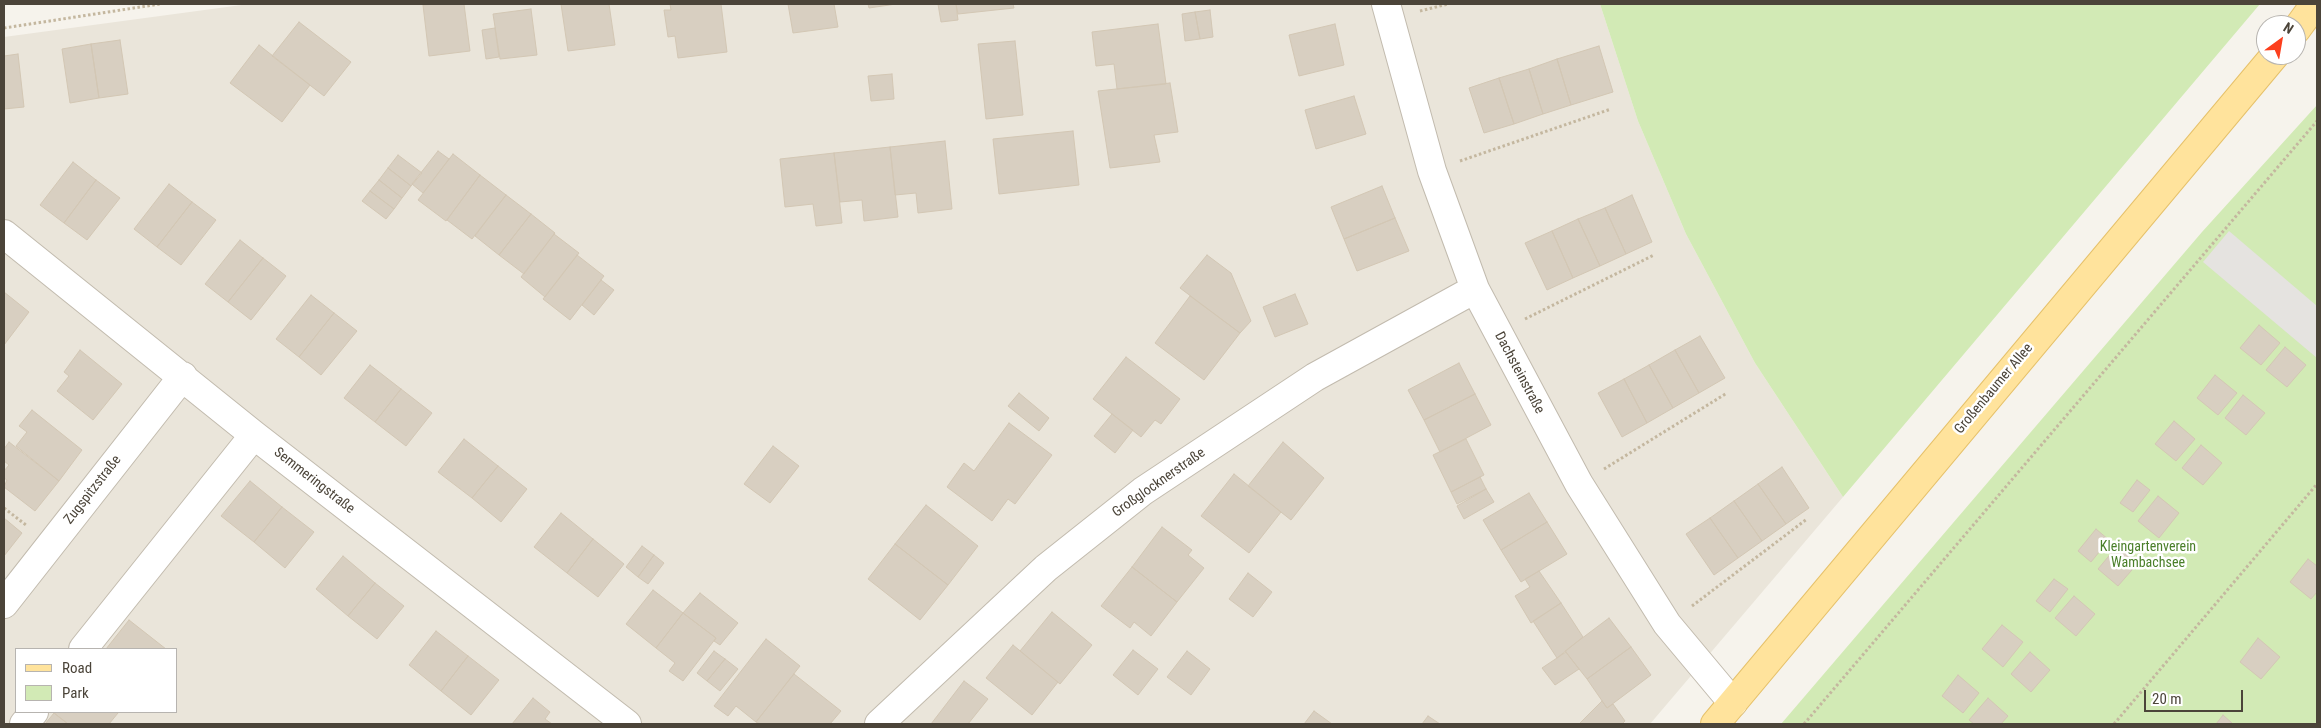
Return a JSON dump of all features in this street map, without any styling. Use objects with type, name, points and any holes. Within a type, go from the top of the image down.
[{"type":"main road","points":[[2306,17],[2315,4]]},
{"type":"main road","points":[[2306,22],[2317,12]]},
{"type":"main road","name":"Großenbaumer Allee","points":[[1715,724],[2268,65]]},
{"type":"street","name":"Dachsteinstraße","points":[[1386,4],[1432,171],[1475,289],[1580,484],[1667,624],[1732,702]]},
{"type":"street","name":"Semmeringstraße","points":[[4,234],[254,435],[627,724]]},
{"type":"street","name":"Großglocknerstraße","points":[[879,724],[1046,568],[1143,491],[1314,377],[1475,289]]},
{"type":"street","name":"Zugspitzstraße","points":[[4,604],[183,376]]},
{"type":"street","points":[[84,648],[254,435]]},
{"type":"street","points":[[24,724],[33,713]]},
{"type":"path","points":[[4,28],[160,4]]},
{"type":"path","points":[[1432,171],[1611,109]]},
{"type":"path","points":[[1804,724],[2317,122]]},
{"type":"path","points":[[1497,333],[1654,255]]},
{"type":"path","points":[[1580,484],[1727,393]]},
{"type":"path","points":[[2114,724],[2317,484]]},
{"type":"path","points":[[1667,624],[1807,519]]},
{"type":"shaded area","points":[[249,4],[1600,4],[1638,121],[1686,234],[1755,363],[1843,497],[1650,724],[4,724],[4,37]]},
{"type":"shaded area","points":[[2229,231],[2317,306],[2317,358],[2203,262]]},
{"type":"green space","points":[[1600,4],[2260,4],[1843,497],[1755,363],[1686,234],[1638,121]]},
{"type":"green space","name":"Kleingartenverein Wambachsee","points":[[2317,105],[2317,724],[1781,724],[2202,232]]},
{"type":"building","points":[[464,4],[470,51],[429,56],[423,5]]},
{"type":"building","points":[[561,4],[609,4],[615,45],[568,51]]},
{"type":"building","points":[[670,4],[721,4],[727,52],[678,58],[675,36],[668,37],[664,10],[671,10]]},
{"type":"building","points":[[788,4],[834,4],[838,27],[793,33]]},
{"type":"building","points":[[868,4],[896,4],[869,8]]},
{"type":"building","points":[[938,4],[956,4],[958,20],[941,22]]},
{"type":"building","points":[[956,4],[1013,4],[1014,8],[958,14]]},
{"type":"building","points":[[531,9],[537,55],[500,59],[493,14]]},
{"type":"building","points":[[1210,10],[1213,37],[1200,39],[1195,12]]},
{"type":"building","points":[[1195,12],[1200,39],[1185,41],[1182,14]]},
{"type":"building","points":[[299,22],[351,62],[324,96],[272,56]]},
{"type":"building","points":[[1158,24],[1166,84],[1117,89],[1114,64],[1096,66],[1092,32]]},
{"type":"building","points":[[1335,24],[1344,65],[1299,76],[1289,35]]},
{"type":"building","points":[[495,28],[499,57],[486,59],[482,30]]},
{"type":"building","points":[[120,40],[128,94],[99,98],[91,44]]},
{"type":"building","points":[[1015,41],[1023,115],[986,119],[978,44]]},
{"type":"building","points":[[91,44],[99,98],[70,103],[62,49]]},
{"type":"building","points":[[259,45],[310,85],[282,122],[230,83]]},
{"type":"building","points":[[1599,46],[1613,92],[1571,105],[1557,59]]},
{"type":"building","points":[[18,54],[24,107],[4,109],[4,56]]},
{"type":"building","points":[[1557,59],[1571,105],[1543,114],[1529,69]]},
{"type":"building","points":[[1529,69],[1543,114],[1514,124],[1499,78]]},
{"type":"building","points":[[892,74],[894,99],[871,101],[868,76]]},
{"type":"building","points":[[1499,78],[1514,124],[1484,133],[1469,88]]},
{"type":"building","points":[[1170,83],[1178,132],[1154,135],[1160,162],[1110,168],[1098,91]]},
{"type":"building","points":[[1354,96],[1366,134],[1316,149],[1305,110]]},
{"type":"building","points":[[1073,131],[1079,185],[999,194],[993,139]]},
{"type":"building","points":[[945,141],[952,209],[918,213],[916,193],[895,195],[890,147]]},
{"type":"building","points":[[890,147],[898,217],[864,221],[862,200],[840,202],[834,153]]},
{"type":"building","points":[[438,151],[449,159],[423,193],[412,184]]},
{"type":"building","points":[[834,153],[842,223],[816,226],[813,204],[785,207],[780,159]]},
{"type":"building","points":[[453,154],[480,175],[446,221],[418,200]]},
{"type":"building","points":[[398,155],[422,173],[411,186],[388,168]]},
{"type":"building","points":[[73,162],[96,180],[64,223],[40,205]]},
{"type":"building","points":[[388,168],[411,186],[402,198],[379,180]]},
{"type":"building","points":[[480,175],[506,195],[472,239],[447,220]]},
{"type":"building","points":[[96,180],[120,198],[87,240],[64,223]]},
{"type":"building","points":[[379,180],[402,198],[394,209],[370,191]]},
{"type":"building","points":[[169,184],[192,202],[157,247],[134,229]]},
{"type":"building","points":[[1382,186],[1395,218],[1344,239],[1331,207]]},
{"type":"building","points":[[370,191],[394,209],[386,219],[362,201]]},
{"type":"building","points":[[506,195],[531,214],[499,255],[475,236]]},
{"type":"building","points":[[1632,195],[1652,242],[1626,254],[1605,208]]},
{"type":"building","points":[[192,202],[216,220],[181,265],[157,247]]},
{"type":"building","points":[[1605,208],[1626,254],[1600,266],[1578,219]]},
{"type":"building","points":[[531,214],[555,233],[524,274],[499,255]]},
{"type":"building","points":[[1395,218],[1409,251],[1357,271],[1344,239]]},
{"type":"building","points":[[1578,219],[1600,266],[1573,278],[1552,231]]},
{"type":"building","points":[[1552,231],[1573,278],[1547,290],[1525,243]]},
{"type":"building","points":[[554,234],[579,253],[545,297],[521,277]]},
{"type":"building","points":[[240,240],[263,258],[228,302],[205,284]]},
{"type":"building","points":[[577,255],[604,276],[570,320],[543,299]]},
{"type":"building","points":[[1207,255],[1231,273],[1251,321],[1240,333],[1180,288]]},
{"type":"building","points":[[263,258],[286,276],[251,320],[228,302]]},
{"type":"building","points":[[601,280],[614,290],[594,315],[582,305]]},
{"type":"building","points":[[4,292],[29,312],[4,345]]},
{"type":"building","points":[[1295,294],[1308,324],[1275,337],[1263,307]]},
{"type":"building","points":[[311,295],[334,313],[299,357],[276,339]]},
{"type":"building","points":[[1190,296],[1240,333],[1204,380],[1155,343]]},
{"type":"building","points":[[334,313],[357,331],[321,375],[299,357]]},
{"type":"building","points":[[2259,325],[2280,343],[2261,365],[2240,348]]},
{"type":"building","points":[[1700,336],[1725,378],[1699,393],[1675,350]]},
{"type":"building","points":[[2285,347],[2306,365],[2287,387],[2266,370]]},
{"type":"building","points":[[80,350],[122,384],[93,420],[57,391],[69,376],[64,372]]},
{"type":"building","points":[[1675,350],[1699,393],[1673,408],[1649,365]]},
{"type":"building","points":[[1126,357],[1180,399],[1161,424],[1155,420],[1141,437],[1093,399]]},
{"type":"building","points":[[1459,363],[1475,394],[1424,420],[1408,390]]},
{"type":"building","points":[[370,365],[401,389],[375,422],[344,398]]},
{"type":"building","points":[[1649,365],[1673,408],[1647,423],[1624,379]]},
{"type":"building","points":[[2215,375],[2237,393],[2218,415],[2197,398]]},
{"type":"building","points":[[1624,379],[1647,423],[1622,437],[1598,393]]},
{"type":"building","points":[[401,389],[432,413],[406,446],[375,422]]},
{"type":"building","points":[[1019,393],[1049,418],[1039,431],[1008,406]]},
{"type":"building","points":[[1475,394],[1491,425],[1440,452],[1424,420]]},
{"type":"building","points":[[2243,395],[2265,413],[2246,435],[2225,418]]},
{"type":"building","points":[[32,410],[82,450],[59,481],[16,446],[27,432],[19,426]]},
{"type":"building","points":[[1112,414],[1133,430],[1115,453],[1094,436]]},
{"type":"building","points":[[2174,421],[2195,439],[2176,461],[2155,444]]},
{"type":"building","points":[[1009,423],[1052,455],[1015,504],[1008,499],[992,521],[947,487],[964,463],[974,471]]},
{"type":"building","points":[[464,439],[498,466],[472,498],[438,472]]},
{"type":"building","points":[[1466,439],[1484,475],[1451,492],[1433,455]]},
{"type":"building","points":[[9,442],[59,481],[35,511],[4,487],[7,480],[4,478],[4,471],[9,465],[4,461],[4,449]]},
{"type":"building","points":[[1283,442],[1324,478],[1291,520],[1248,486]]},
{"type":"building","points":[[2201,445],[2222,463],[2203,485],[2182,468]]},
{"type":"building","points":[[773,446],[799,466],[770,503],[744,484]]},
{"type":"building","points":[[498,466],[527,489],[501,522],[472,498]]},
{"type":"building","points":[[1782,467],[1809,508],[1786,524],[1758,484]]},
{"type":"building","points":[[1234,474],[1281,512],[1249,553],[1201,516]]},
{"type":"building","points":[[1480,477],[1486,489],[1457,504],[1451,492]]},
{"type":"building","points":[[2137,480],[2150,490],[2133,512],[2120,503]]},
{"type":"building","points":[[250,481],[282,507],[254,542],[221,516]]},
{"type":"building","points":[[1758,484],[1786,524],[1762,541],[1734,501]]},
{"type":"building","points":[[1486,489],[1494,502],[1464,519],[1457,506]]},
{"type":"building","points":[[1529,493],[1547,522],[1501,550],[1483,520]]},
{"type":"building","points":[[2158,496],[2179,513],[2159,538],[2138,521]]},
{"type":"building","points":[[1734,501],[1762,541],[1738,558],[1710,518]]},
{"type":"building","points":[[926,505],[978,546],[948,585],[895,544]]},
{"type":"building","points":[[282,507],[314,532],[285,568],[254,542]]},
{"type":"building","points":[[561,513],[593,539],[567,573],[534,547]]},
{"type":"building","points":[[4,518],[22,533],[4,556]]},
{"type":"building","points":[[1710,518],[1738,558],[1714,575],[1686,534]]},
{"type":"building","points":[[1547,522],[1567,554],[1521,582],[1501,550]]},
{"type":"building","points":[[1162,527],[1192,550],[1188,555],[1204,568],[1177,602],[1132,567]]},
{"type":"building","points":[[2096,529],[2109,540],[2091,562],[2078,551]]},
{"type":"building","points":[[593,539],[624,564],[598,597],[567,573]]},
{"type":"building","points":[[895,544],[948,585],[920,620],[868,579]]},
{"type":"building","points":[[2118,545],[2138,563],[2118,586],[2098,569]]},
{"type":"building","points":[[642,546],[654,555],[638,577],[626,567]]},
{"type":"building","points":[[654,555],[664,563],[648,584],[638,577]]},
{"type":"building","points":[[343,556],[375,583],[348,616],[316,589]]},
{"type":"building","points":[[2308,559],[2317,566],[2317,592],[2311,599],[2290,582]]},
{"type":"building","points":[[1132,567],[1177,602],[1151,636],[1134,622],[1130,628],[1101,606]]},
{"type":"building","points":[[1539,571],[1561,603],[1531,623],[1515,596],[1530,587],[1525,579]]},
{"type":"building","points":[[1248,573],[1272,592],[1253,617],[1229,599]]},
{"type":"building","points":[[2054,579],[2068,589],[2050,612],[2036,601]]},
{"type":"building","points":[[375,583],[404,606],[377,639],[348,616]]},
{"type":"building","points":[[653,590],[683,613],[656,648],[626,624]]},
{"type":"building","points":[[700,593],[738,623],[720,645],[714,641],[716,638],[683,613]]},
{"type":"building","points":[[2074,596],[2095,614],[2076,636],[2055,618]]},
{"type":"building","points":[[1561,603],[1583,637],[1557,658],[1533,621]]},
{"type":"building","points":[[1052,612],[1092,645],[1060,684],[1020,651]]},
{"type":"building","points":[[683,613],[716,638],[683,681],[669,671],[675,663],[656,648]]},
{"type":"building","points":[[1609,618],[1631,647],[1587,679],[1565,651]]},
{"type":"building","points":[[129,620],[165,648],[107,648]]},
{"type":"building","points":[[2002,625],[2023,642],[2003,667],[1982,649]]},
{"type":"building","points":[[436,631],[468,656],[441,691],[409,665]]},
{"type":"building","points":[[2258,638],[2280,657],[2261,679],[2240,662]]},
{"type":"building","points":[[766,639],[800,666],[756,722],[736,706],[728,716],[714,706]]},
{"type":"building","points":[[1013,645],[1058,682],[1032,715],[986,678]]},
{"type":"building","points":[[1631,647],[1651,675],[1607,708],[1587,679]]},
{"type":"building","points":[[1133,650],[1158,669],[1138,695],[1113,675]]},
{"type":"building","points":[[714,651],[725,659],[707,681],[697,673]]},
{"type":"building","points":[[1187,651],[1210,669],[1191,695],[1167,677]]},
{"type":"building","points":[[1566,652],[1579,669],[1555,685],[1542,668]]},
{"type":"building","points":[[2030,652],[2050,670],[2031,692],[2011,674]]},
{"type":"building","points":[[468,656],[499,680],[471,715],[441,691]]},
{"type":"building","points":[[725,659],[738,669],[720,691],[707,681]]},
{"type":"building","points":[[794,674],[841,711],[830,724],[760,724],[756,722]]},
{"type":"building","points":[[1958,675],[1979,693],[1963,713],[1942,696]]},
{"type":"building","points":[[964,681],[988,699],[968,724],[931,724]]},
{"type":"building","points":[[533,698],[550,712],[545,719],[552,724],[512,724]]},
{"type":"building","points":[[1988,698],[2008,716],[2001,724],[1974,724],[1969,720]]},
{"type":"building","points":[[1602,701],[1607,708],[1613,704],[1625,721],[1622,724],[1579,724]]},
{"type":"building","points":[[1314,711],[1332,724],[1304,724]]},
{"type":"building","points":[[54,713],[118,713],[109,724],[68,724]]},
{"type":"building","points":[[54,713],[68,724],[45,724]]},
{"type":"building","points":[[2223,715],[2233,724],[2216,724]]},
{"type":"building","points":[[1428,716],[1440,724],[1422,724]]}]
